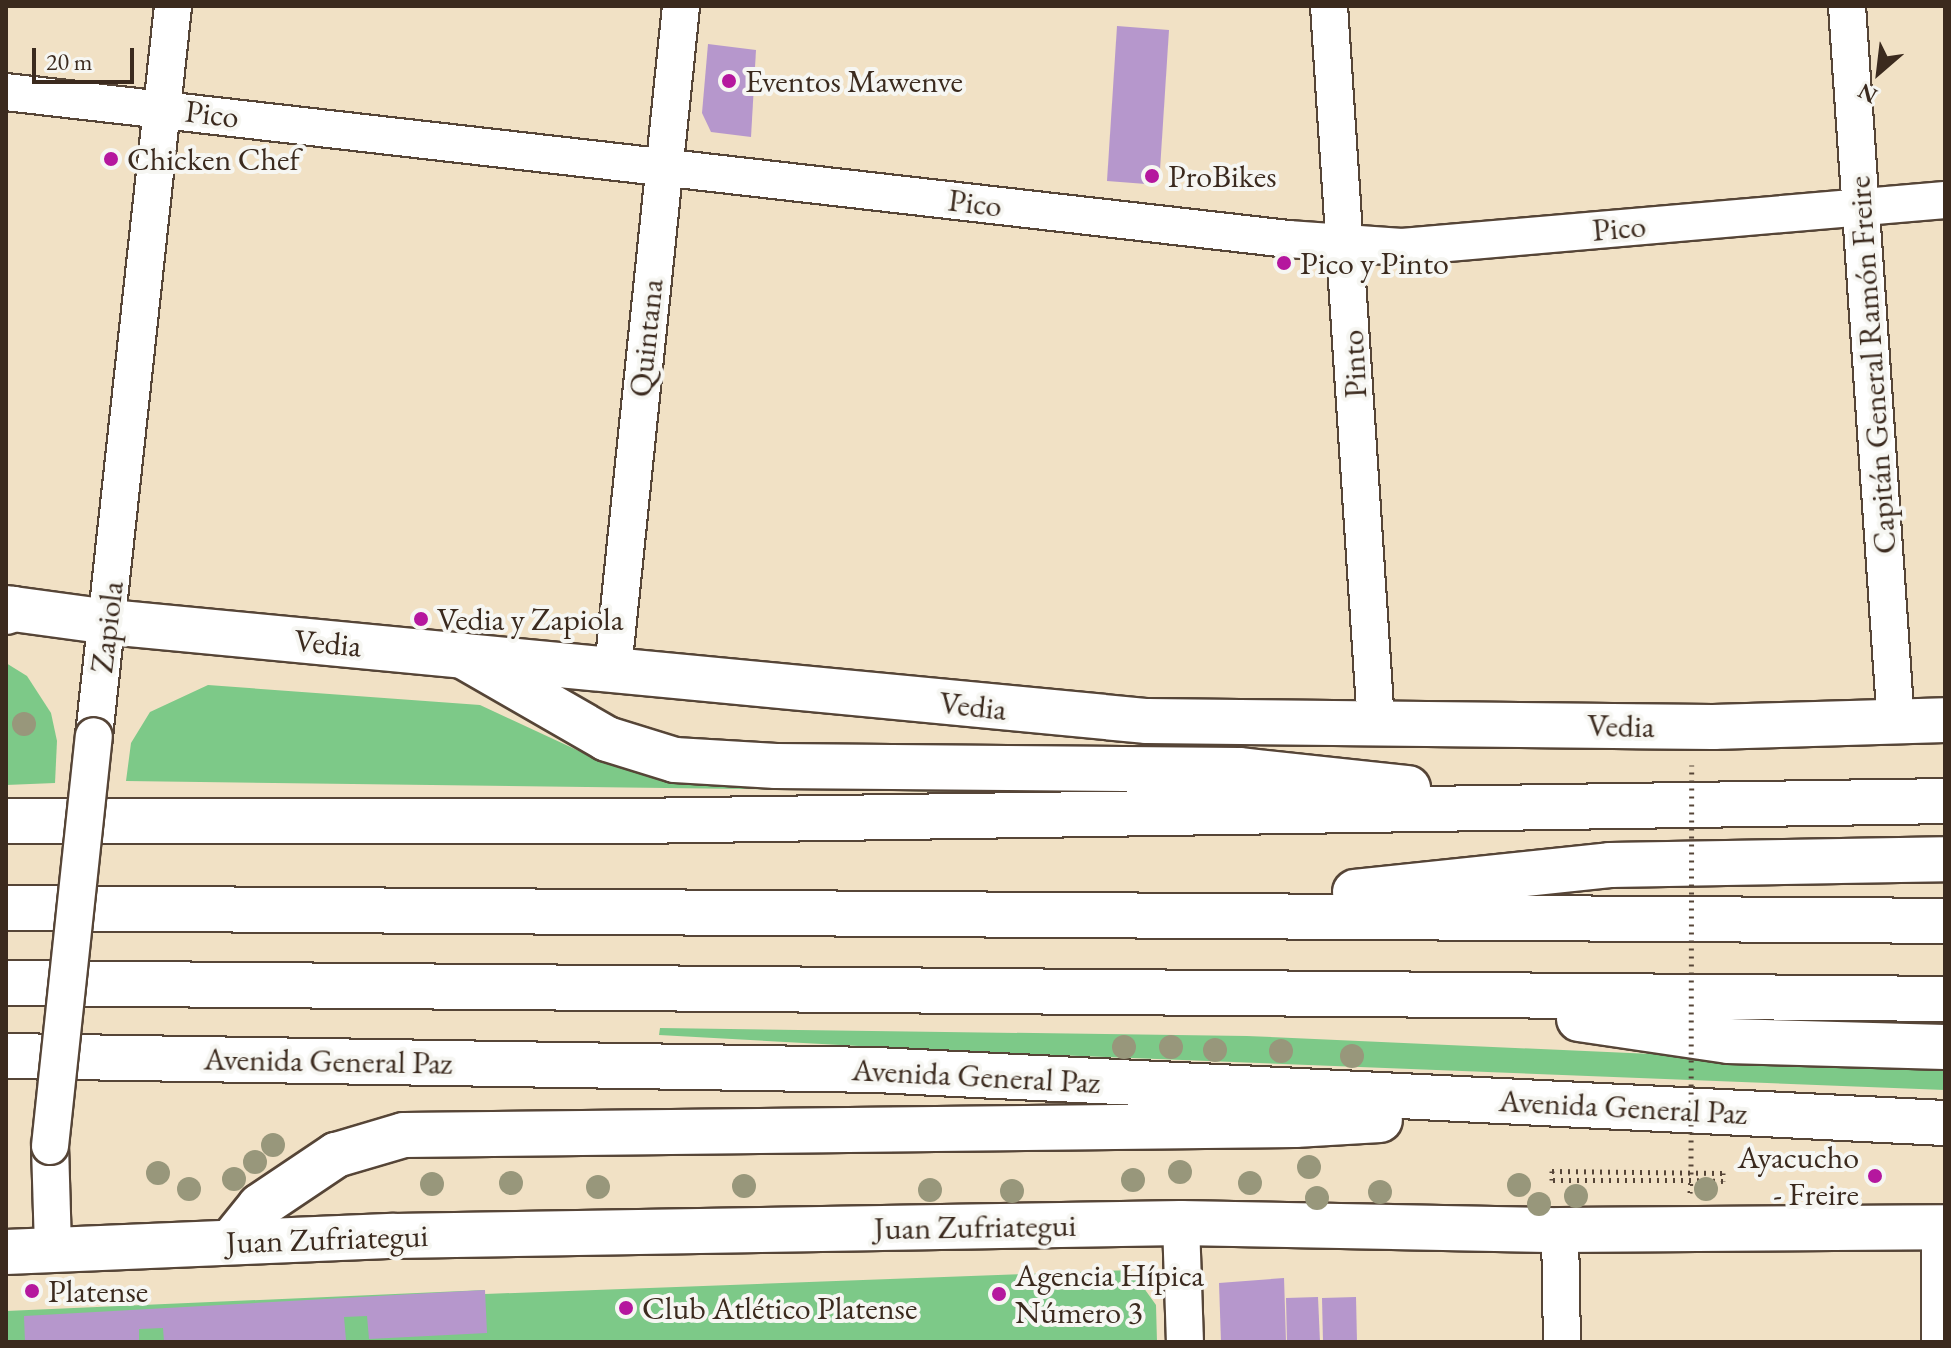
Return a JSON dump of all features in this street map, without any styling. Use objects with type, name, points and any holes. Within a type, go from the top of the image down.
[{"type":"main road","name":"Vedia","points":[[8,610],[1067,716],[1376,723],[1896,724],[1945,720]]},
{"type":"main road","points":[[461,655],[607,739],[675,760],[776,766],[1239,770],[1605,808]]},
{"type":"main road","points":[[6,821],[634,821],[1945,801]]},
{"type":"main road","points":[[1154,914],[1610,865],[1945,859]]},
{"type":"main road","points":[[6,908],[1945,921]]},
{"type":"main road","points":[[6,983],[1945,999]]},
{"type":"main road","points":[[1415,995],[1728,1041],[1945,1047]]},
{"type":"main road","name":"Avenida General Paz","points":[[6,1056],[876,1070],[1945,1123]]},
{"type":"main road","points":[[231,1242],[260,1206],[336,1155],[404,1135],[1295,1125],[1589,1106]]},
{"type":"main road","name":"Juan Zufriategui","points":[[6,1252],[231,1242],[1181,1223],[1560,1230],[1942,1227]]},
{"type":"street","name":"Zapiola","points":[[53,1249],[50,1146],[109,622],[173,6]]},
{"type":"street","name":"Quintana","points":[[613,669],[681,6]]},
{"type":"street","name":"Pinto","points":[[1329,6],[1347,242],[1376,723]]},
{"type":"street","name":"Capitán General Ramón Freire","points":[[1847,6],[1896,724]]},
{"type":"street","name":"Pico","points":[[6,92],[1402,247],[1945,200]]},
{"type":"street","points":[[1181,1223],[1185,1342]]},
{"type":"street","points":[[1940,1342],[1942,1227]]},
{"type":"street","points":[[1560,1230],[1562,1342]]},
{"type":"path","points":[[1690,1206],[1692,765]]},
{"type":"path","points":[[1691,1175],[1552,1180],[1552,1171],[1691,1175],[1723,1181],[1723,1173],[1691,1175]]},
{"type":"green space","points":[[6,663],[27,676],[51,713],[57,741],[55,783],[6,785]]},
{"type":"green space","points":[[208,685],[480,705],[607,764],[681,782],[1124,787],[1126,794],[126,781],[131,743],[150,712]]},
{"type":"green space","points":[[660,1028],[1247,1036],[1945,1067],[1945,1090],[950,1051],[659,1035]]},
{"type":"green space","name":"Club Atlético Platense","points":[[1131,1270],[1156,1305],[1157,1342],[6,1342],[6,1311],[485,1290],[485,1294]]},
{"type":"building","points":[[1117,26],[1169,30],[1159,185],[1107,181]]},
{"type":"building","name":"Eventos Mawenve","points":[[708,44],[756,50],[751,137],[711,132],[702,113]]},
{"type":"building","points":[[1284,1278],[1286,1342],[1221,1342],[1219,1283]]},
{"type":"building","points":[[485,1290],[487,1333],[369,1339],[367,1316],[344,1317],[346,1340],[164,1342],[163,1328],[139,1329],[139,1342],[25,1342],[24,1316]]},
{"type":"building","points":[[1318,1297],[1320,1342],[1287,1342],[1286,1298]]},
{"type":"building","points":[[1356,1297],[1357,1342],[1323,1342],[1322,1298]]},
{"type":"place","name":"Eventos Mawenve","points":[[729,81]]},
{"type":"place","name":"Chicken Chef","points":[[111,159]]},
{"type":"place","name":"ProBikes","points":[[1152,176]]},
{"type":"place","name":"Pico y Pinto","points":[[1284,263]]},
{"type":"place","name":"Vedia y Zapiola","points":[[421,619]]},
{"type":"place","name":"Ayacucho - Freire","points":[[1875,1176]]},
{"type":"place","name":"Platense","points":[[32,1291]]},
{"type":"place","name":"Agencia Hípica Número 3","points":[[999,1294]]},
{"type":"place","name":"Club Atlético Platense","points":[[626,1308]]}]
